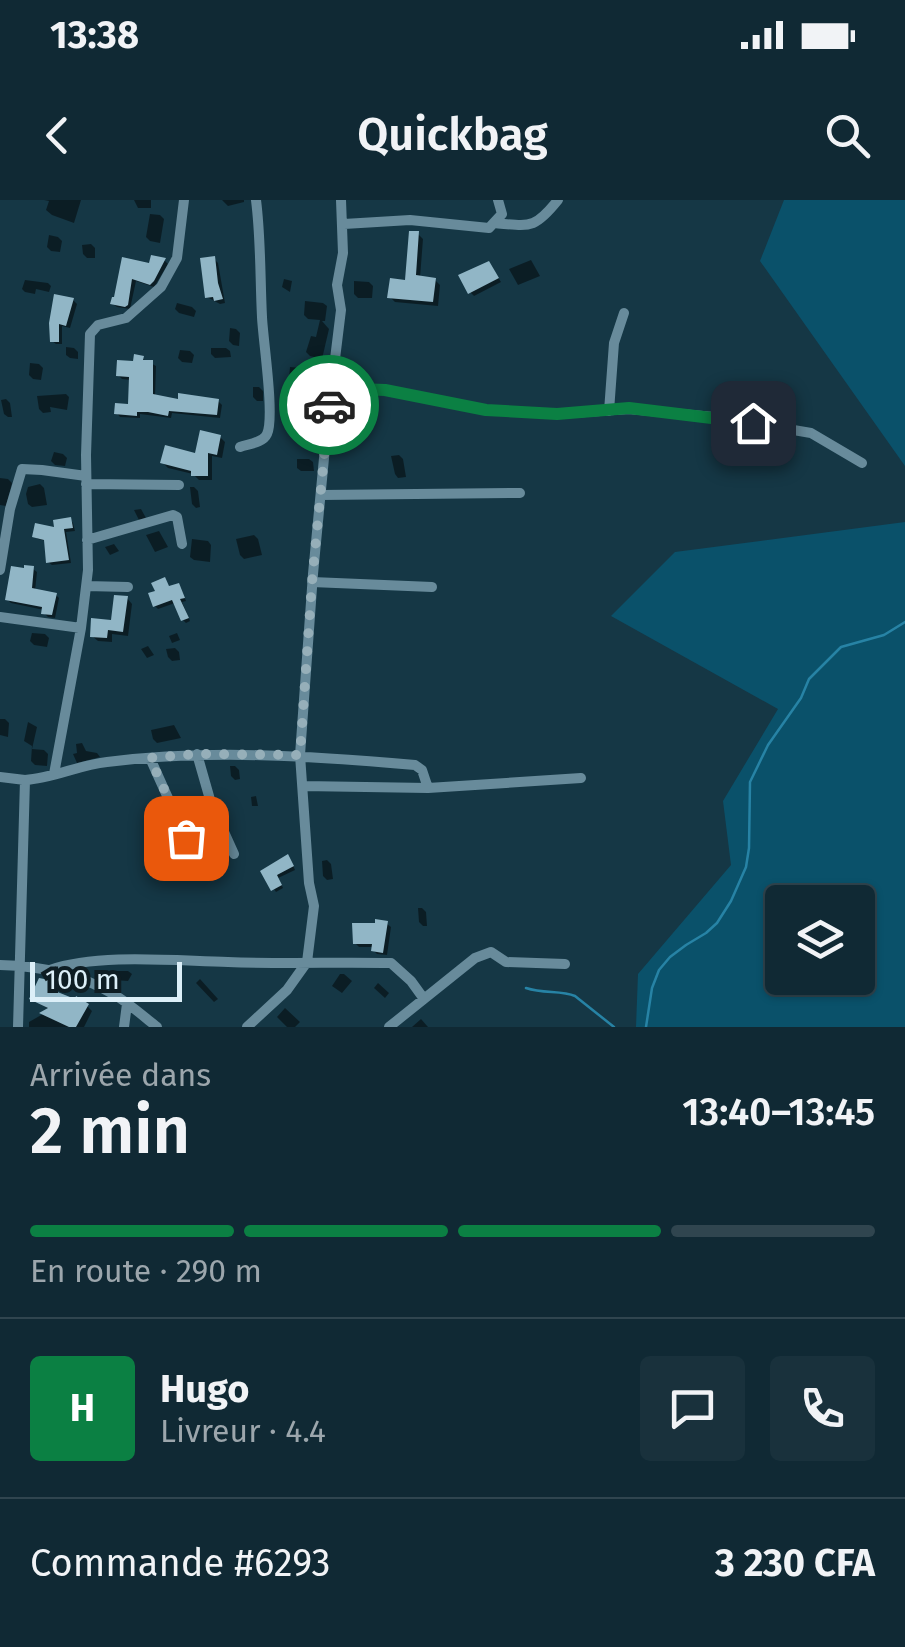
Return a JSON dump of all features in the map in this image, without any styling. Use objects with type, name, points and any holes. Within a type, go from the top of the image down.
[{"type":"street","points":[[54,774],[86,586],[90,334],[98,325],[126,318],[161,287],[177,258],[184,200]]},
{"type":"street","points":[[240,447],[262,440],[268,432],[270,400],[256,200]]},
{"type":"street","points":[[247,1027],[287,990],[307,962],[314,906],[300,755],[312,582],[341,303],[337,276],[343,253],[342,200]]},
{"type":"street","points":[[344,224],[410,220],[488,228],[502,214],[498,200]]},
{"type":"street","points":[[494,223],[530,226],[558,200]]},
{"type":"street","points":[[610,411],[614,343],[624,313]]},
{"type":"street","points":[[332,388],[385,390],[486,410],[557,414],[629,408],[724,418],[811,433],[862,462]]},
{"type":"street","points":[[0,570],[10,509],[22,469],[86,480],[180,485]]},
{"type":"street","points":[[320,495],[520,493]]},
{"type":"street","points":[[87,540],[173,515],[182,544]]},
{"type":"street","points":[[312,582],[432,587]]},
{"type":"street","points":[[86,586],[128,588]]},
{"type":"street","points":[[0,616],[81,628]]},
{"type":"street","points":[[197,754],[211,803],[234,854]]},
{"type":"street","points":[[0,778],[42,778],[104,762],[197,754],[300,755],[415,764],[422,770],[428,788]]},
{"type":"street","points":[[150,758],[186,838]]},
{"type":"street","points":[[303,786],[428,788],[581,778]]},
{"type":"street","points":[[18,1027],[25,780]]},
{"type":"street","points":[[389,1027],[487,952],[506,962],[565,964]]},
{"type":"street","points":[[50,970],[79,962],[152,960],[391,963],[424,999]]},
{"type":"street","points":[[0,965],[50,970],[98,986],[157,1027]]},
{"type":"street","points":[[124,1027],[127,1004]]},
{"type":"shaded area","points":[[784,200],[905,200],[905,466],[760,261]]},
{"type":"shaded area","points":[[905,522],[905,1027],[636,1027],[638,974],[731,865],[723,801],[778,709],[611,616],[675,552]]},
{"type":"building","points":[[409,231],[419,231],[416,275],[436,278],[433,302],[387,298],[390,278],[405,280]]},
{"type":"building","points":[[151,255],[166,258],[154,281],[150,285],[132,279],[128,305],[110,304],[122,257],[149,263]]},
{"type":"building","points":[[215,256],[223,299],[214,301],[213,297],[205,298],[200,258]]},
{"type":"building","points":[[489,261],[499,278],[468,294],[458,275]]},
{"type":"building","points":[[54,294],[74,298],[66,326],[59,324],[59,342],[50,342]]},
{"type":"building","points":[[134,354],[144,356],[143,360],[153,360],[153,394],[178,399],[178,393],[219,399],[217,415],[169,411],[168,416],[148,412],[137,412],[137,416],[114,414],[115,403],[128,404],[129,377],[116,376],[117,360],[133,361]]},
{"type":"building","points":[[200,430],[221,435],[217,455],[208,453],[208,476],[191,476],[191,471],[160,463],[165,445],[195,453]]},
{"type":"building","points":[[71,517],[73,528],[64,529],[69,560],[46,563],[44,540],[32,537],[35,523],[54,527],[53,520]]},
{"type":"building","points":[[11,566],[34,566],[32,588],[57,593],[52,615],[41,614],[42,607],[5,600]]},
{"type":"building","points":[[165,577],[169,586],[179,583],[185,598],[180,599],[189,618],[181,621],[172,600],[153,607],[148,593],[155,591],[151,583]]},
{"type":"building","points":[[114,595],[128,596],[123,632],[108,630],[107,638],[90,637],[91,618],[111,620]]},
{"type":"building","points":[[288,854],[294,866],[277,875],[282,885],[271,891],[260,871]]},
{"type":"building","points":[[375,919],[388,921],[383,953],[371,951],[372,944],[353,944],[352,923],[375,923]]},
{"type":"building","points":[[39,978],[55,981],[50,989],[89,1004],[76,1027],[39,1013],[48,1008],[29,999]]},
{"type":"waterway","points":[[646,1027],[659,970],[670,957],[717,923],[731,901],[746,867],[750,782],[809,679],[841,647],[884,635],[905,622]]},
{"type":"waterway","points":[[526,988],[575,996],[614,1027]]},
{"type":"way so far","points":[[186,838],[150,758],[197,754],[300,755],[329,405]]},
{"type":"route","points":[[329,405],[332,388],[385,390],[486,410],[557,414],[629,408],[753,423]]}]
